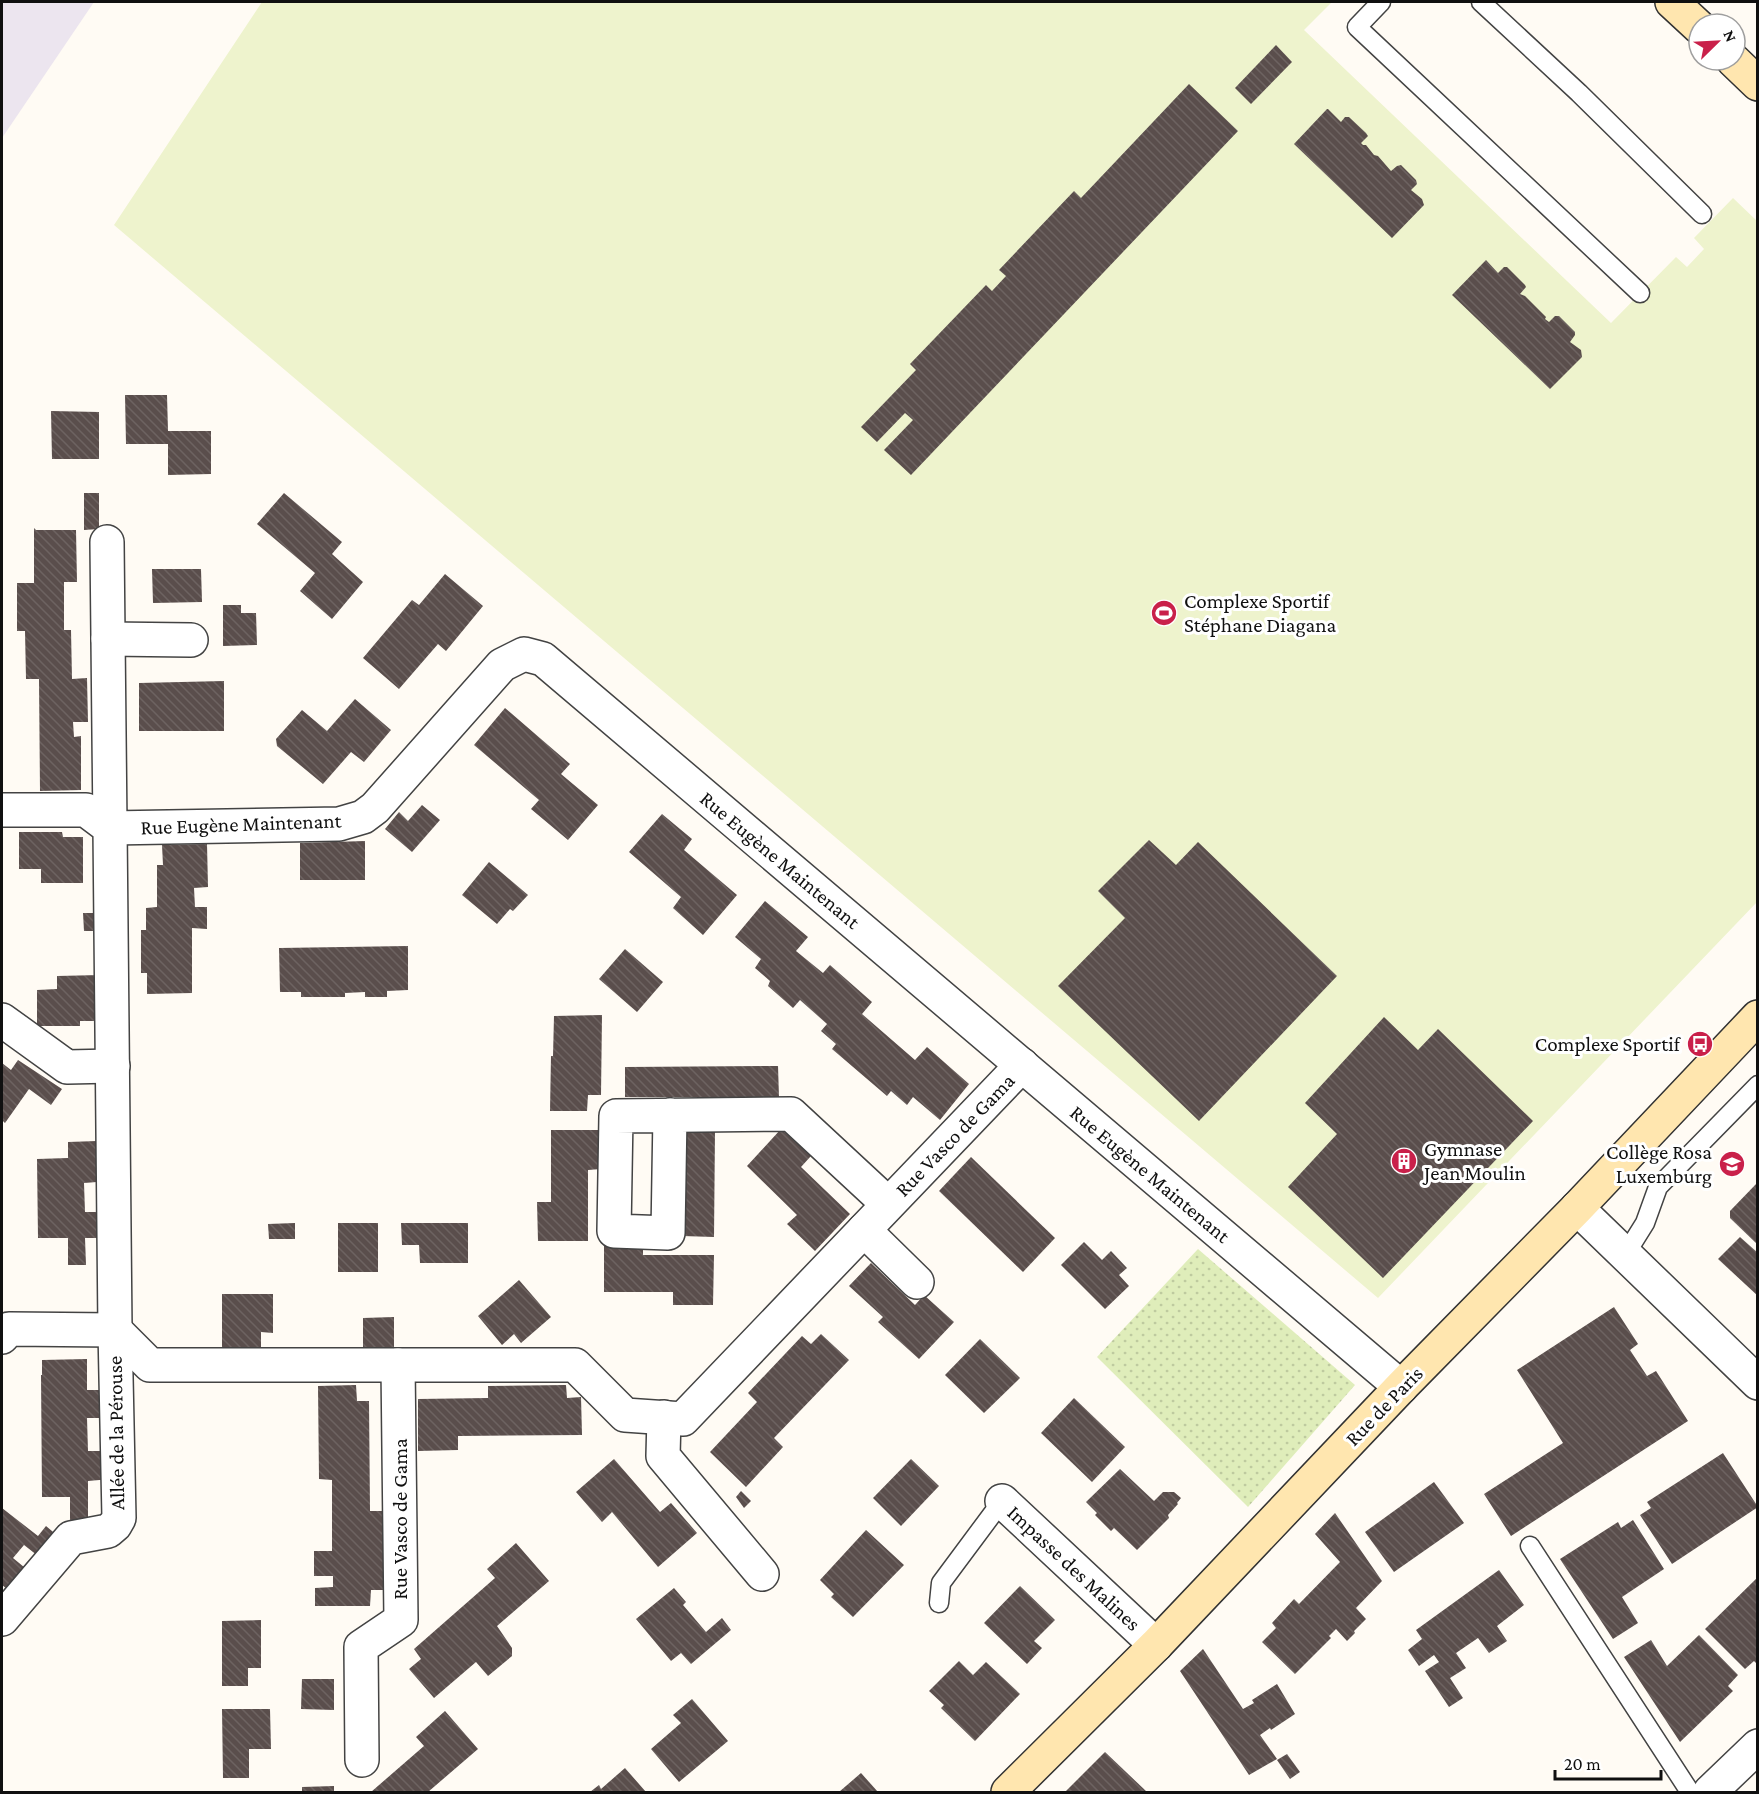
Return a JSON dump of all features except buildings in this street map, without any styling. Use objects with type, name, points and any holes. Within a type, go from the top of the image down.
[{"type":"street","points":[[1672,2],[1687,16]]},
{"type":"street","points":[[1746,72],[1758,84]]},
{"type":"street","name":"Rue Eugène Maintenant","points":[[107,542],[115,1330]]},
{"type":"street","points":[[108,639],[191,640]]},
{"type":"street","name":"Rue Eugène Maintenant","points":[[2,810],[86,810],[110,828],[339,824],[363,817],[375,808],[502,665],[524,654],[543,658],[1401,1387]]},
{"type":"street","name":"Rue de Paris","points":[[1008,1792],[1156,1645],[1758,1017]]},
{"type":"street","points":[[2,1020],[67,1067],[113,1066]]},
{"type":"street","name":"Rue Vasco de Gama","points":[[115,1330],[150,1365],[575,1365],[625,1415],[683,1419],[1022,1065]]},
{"type":"street","name":"Rue Vasco de Gama","points":[[670,1115],[790,1114],[888,1204]]},
{"type":"street","points":[[1577,1208],[1758,1383]]},
{"type":"street","points":[[864,1230],[917,1282]]},
{"type":"street","points":[[2,1337],[9,1329],[115,1330]]},
{"type":"street","name":"Allée de la Pérouse","points":[[2,1619],[71,1538],[108,1531],[119,1518],[115,1330]]},
{"type":"street","name":"Rue Vasco de Gama","points":[[362,1760],[361,1647],[401,1620],[399,1365]]},
{"type":"street","points":[[664,1418],[663,1456],[762,1574]]},
{"type":"street","name":"Impasse des Malines","points":[[1002,1500],[1156,1645]]},
{"type":"street","points":[[1710,1792],[1758,1746]]},
{"type":"lane","points":[[1381,2],[1357,27],[1640,293]]},
{"type":"lane","points":[[1481,2],[1579,93],[1702,214]]},
{"type":"lane","points":[[1625,1255],[1645,1223],[1658,1187],[1758,1085]]},
{"type":"lane","name":"Impasse des Malines","points":[[939,1603],[941,1583],[1002,1500]]},
{"type":"lane","points":[[1530,1546],[1690,1792]]},
{"type":"shaded area","points":[[2,2],[94,2],[2,138]]},
{"type":"green space","name":"Complexe Sportif Stéphane Diagana","points":[[262,2],[1332,2],[1304,30],[1611,323],[1676,257],[1687,267],[1704,249],[1694,238],[1733,198],[1757,221],[1757,902],[1378,1298],[114,225]]},
{"type":"green space","points":[[1198,1249],[1355,1385],[1248,1507],[1097,1357]]},
{"type":"place","name":"Complexe Sportif Stéphane Diagana","points":[[1164,613]]},
{"type":"place","name":"Complexe Sportif","points":[[1700,1044]]},
{"type":"place","name":"Gymnase Jean Moulin","points":[[1404,1161]]},
{"type":"place","name":"Collège Rosa Luxemburg","points":[[1732,1164]]}]
